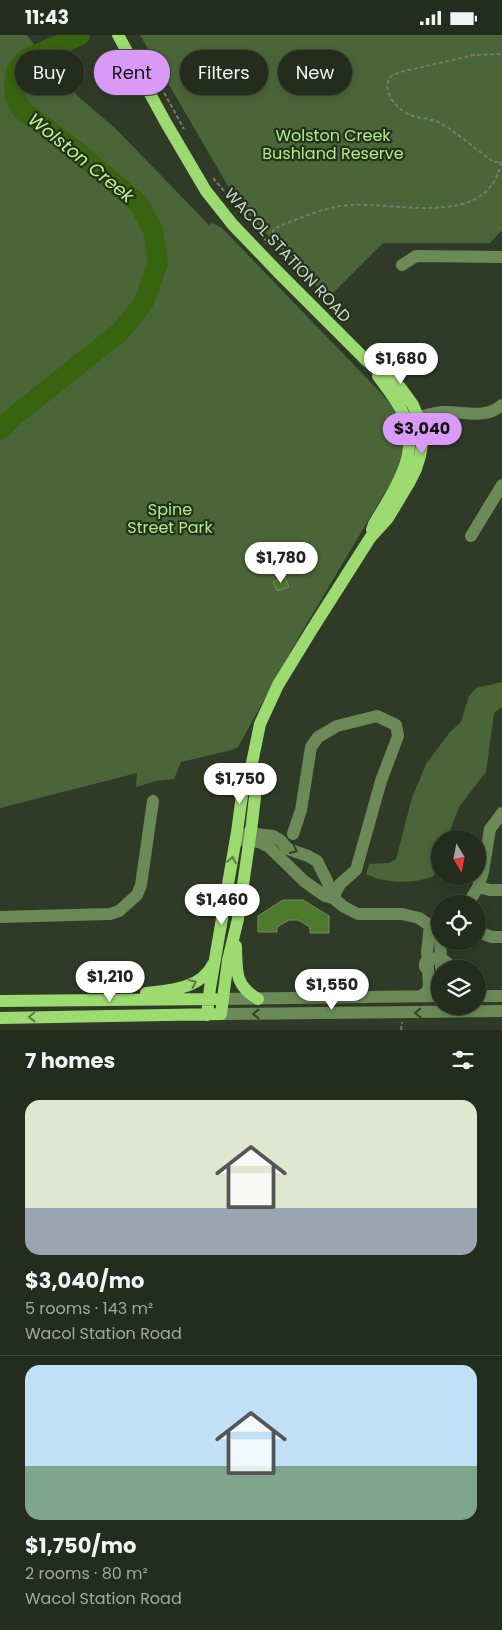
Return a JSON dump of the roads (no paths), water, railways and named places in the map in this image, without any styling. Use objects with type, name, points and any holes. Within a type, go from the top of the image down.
[{"type":"main road","name":"WACOL STATION ROAD","points":[[119,37],[206,191],[233,225],[263,247],[367,361],[400,387],[413,405],[412,420],[420,422],[422,444],[416,469],[388,518],[370,538],[278,685],[260,724],[251,768],[243,788],[207,1015]]},
{"type":"main road","name":"WACOL STATION ROAD","points":[[221,1014],[228,960],[235,933],[250,837],[256,788],[251,768]]},
{"type":"main road","points":[[235,933],[240,984],[258,999]]},
{"type":"main road","points":[[76,1001],[186,986],[207,975],[215,960]]},
{"type":"main road","points":[[0,1001],[223,999]]},
{"type":"main road","points":[[0,1018],[221,1014]]},
{"type":"street","points":[[402,265],[416,256],[502,257]]},
{"type":"street","points":[[412,420],[443,412],[500,413]]},
{"type":"street","points":[[471,536],[500,493]]},
{"type":"street","points":[[293,834],[302,809],[311,747],[318,737],[337,727],[377,716],[396,725],[398,736],[381,781],[356,870],[340,884],[333,898]]},
{"type":"street","points":[[0,917],[99,915],[119,911],[137,895],[141,885],[153,801]]},
{"type":"street","points":[[473,895],[483,872],[490,829],[502,813]]},
{"type":"street","points":[[236,836],[273,836],[280,840],[288,849],[308,855],[317,861],[322,869],[333,898]]},
{"type":"street","points":[[250,837],[268,847],[325,896],[333,898],[344,907],[358,914],[402,914],[419,918],[431,925]]},
{"type":"street","points":[[309,884],[316,883],[321,878],[322,869]]},
{"type":"street","points":[[478,887],[502,890]]},
{"type":"street","points":[[486,934],[492,937],[502,937]]},
{"type":"street","points":[[421,996],[427,992],[429,986],[428,961],[431,950]]},
{"type":"street","points":[[428,961],[431,958],[434,960]]},
{"type":"street","points":[[223,999],[431,996]]},
{"type":"street","points":[[486,996],[502,996]]},
{"type":"street","points":[[221,1014],[502,1011]]},
{"type":"waterway","name":"Wolston Creek","points":[[0,430],[12,418],[120,332],[143,304],[158,263],[153,230],[138,203],[69,145],[21,109],[15,96],[14,82],[16,70],[26,59],[80,35]]},
{"type":"park label","name":"Wolston Creek Bushland Reserve","points":[[333,144]]},
{"type":"park label","name":"Spine Street Park","points":[[170,518]]}]
